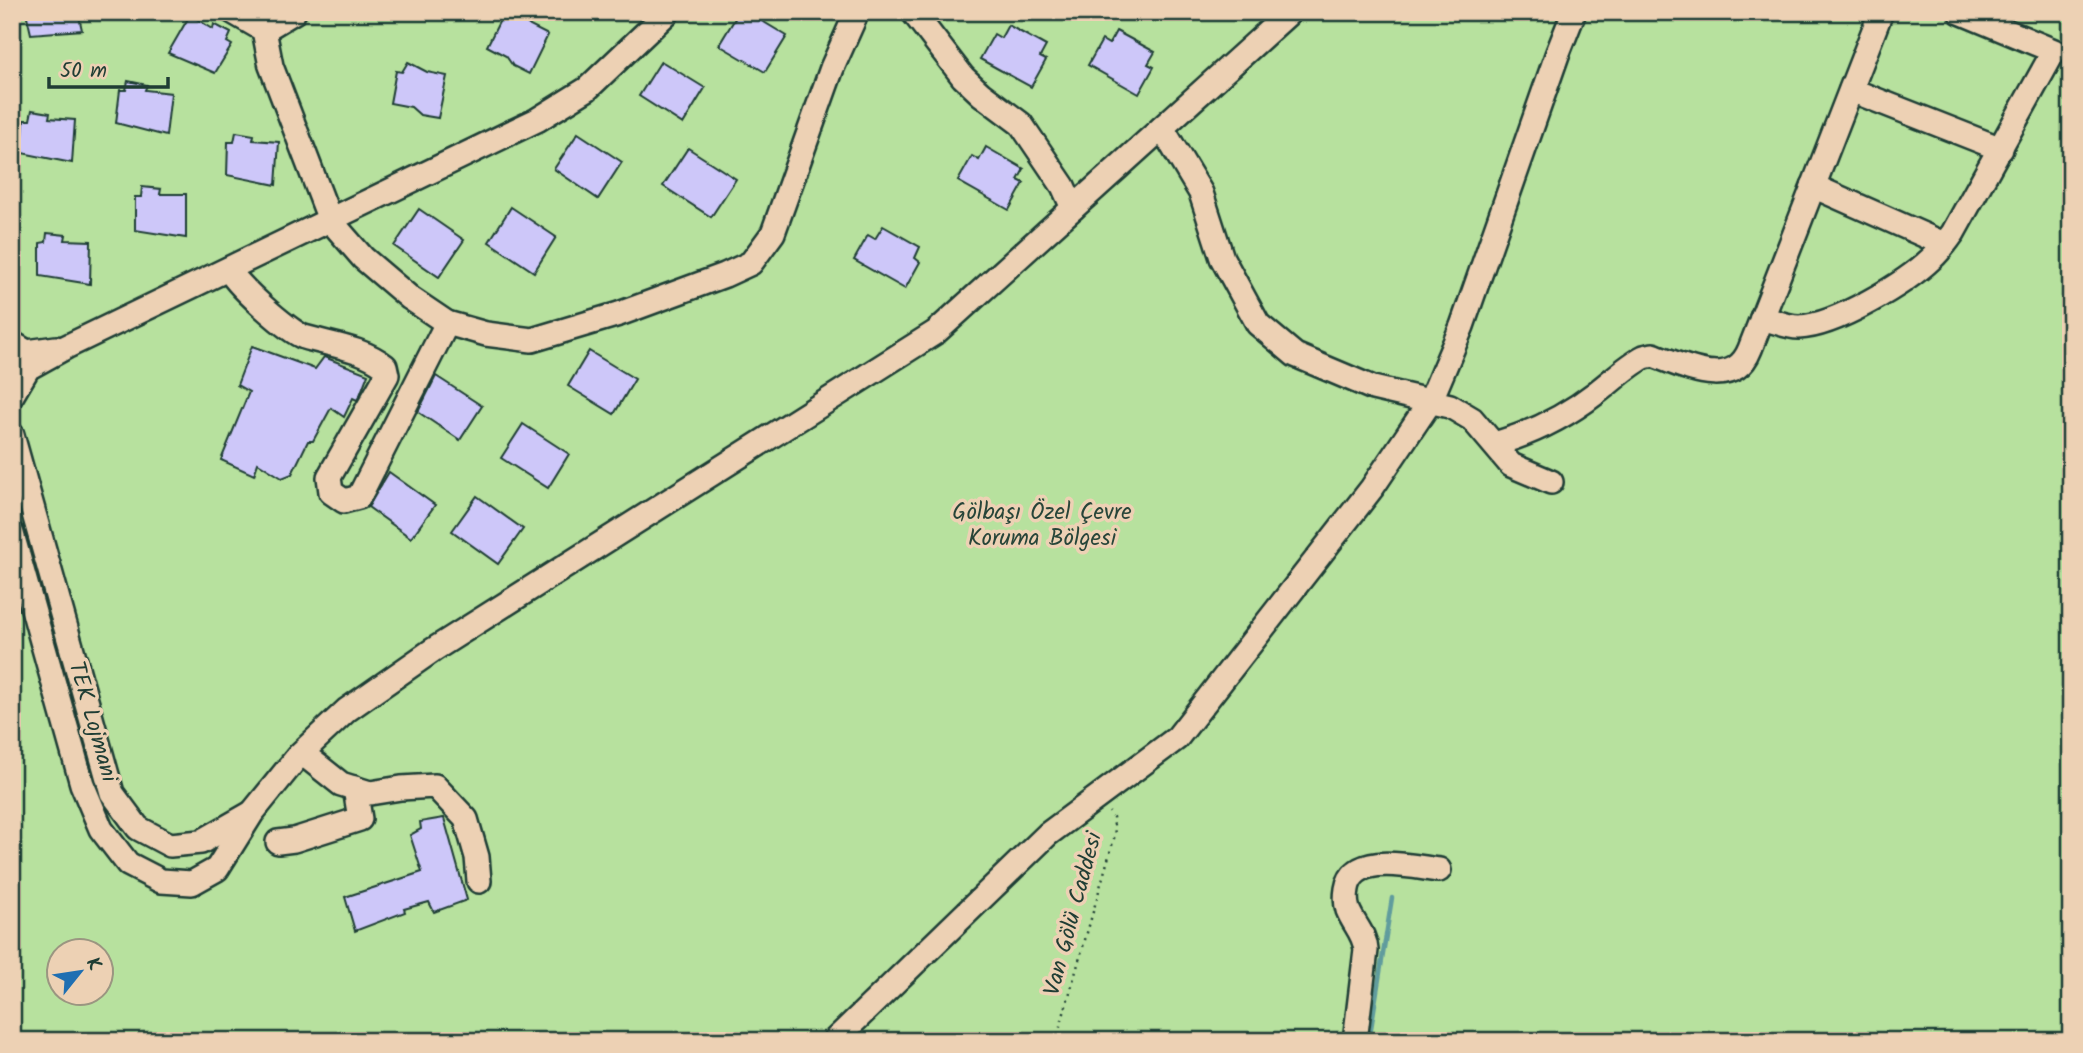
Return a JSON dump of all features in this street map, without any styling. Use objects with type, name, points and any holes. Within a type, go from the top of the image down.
[{"type":"street","points":[[233,12],[264,30],[271,66],[330,220],[373,268],[447,323],[485,334],[532,340],[619,314],[751,263],[773,233],[832,68],[857,12]]},
{"type":"street","points":[[264,30],[295,12]]},
{"type":"street","points":[[12,395],[18,357],[66,346],[537,120],[587,89],[668,12]]},
{"type":"street","points":[[913,12],[964,77],[981,94],[1021,124],[1063,186],[1073,208]]},
{"type":"street","points":[[252,813],[302,753],[347,710],[433,650],[936,332],[1290,12]]},
{"type":"street","points":[[834,1041],[1048,834],[1177,738],[1364,499],[1430,401],[1462,326],[1574,12]]},
{"type":"street","points":[[1494,444],[1521,437],[1559,418],[1644,356],[1653,355],[1709,374],[1732,370],[1745,360],[1881,12]]},
{"type":"street","points":[[1762,318],[1796,327],[1840,317],[1922,267],[1935,256],[1953,233],[2054,51],[1960,12]]},
{"type":"street","points":[[1851,90],[2001,149]]},
{"type":"street","points":[[1162,128],[1201,193],[1222,258],[1258,324],[1296,355],[1373,388],[1450,406],[1472,419],[1511,465],[1550,482]]},
{"type":"street","points":[[1813,186],[1944,244]]},
{"type":"street","points":[[229,269],[236,282],[301,336],[345,348],[385,366],[387,375],[348,441],[328,482],[331,492],[338,499],[349,501],[359,497],[447,323]]},
{"type":"street","name":"TEK Lojmani","points":[[12,435],[112,793],[138,828],[170,845],[201,842],[252,813]]},
{"type":"street","points":[[348,441],[381,455]]},
{"type":"street","name":"TEK Lojmani","points":[[12,534],[82,785],[101,830],[128,864],[161,881],[192,883],[216,869],[252,813]]},
{"type":"street","points":[[302,753],[341,784],[370,793],[435,786],[466,819],[477,857],[479,881]]},
{"type":"street","points":[[278,842],[294,840],[360,819],[355,788]]},
{"type":"street","points":[[1355,1041],[1366,950],[1365,939],[1348,910],[1346,892],[1350,878],[1357,870],[1371,865],[1439,870]]},
{"type":"path","name":"Van Gölü Caddesi","points":[[1056,1041],[1115,835],[1113,817],[1099,797]]},
{"type":"green space","name":"Gölbaşı Özel Çevre Koruma Bölgesi","points":[[12,12],[2071,12],[2071,1041],[12,1041]]},
{"type":"building","points":[[26,12],[78,12],[82,30],[31,34]]},
{"type":"building","points":[[514,12],[530,26],[548,35],[529,74],[513,66],[506,56],[487,46],[501,18],[506,20]]},
{"type":"building","points":[[739,12],[747,12],[787,36],[765,72],[719,45]]},
{"type":"building","points":[[190,15],[213,29],[214,24],[231,33],[227,42],[232,45],[215,73],[168,53]]},
{"type":"building","points":[[1008,25],[1046,46],[1040,57],[1046,60],[1031,87],[980,59],[994,34],[1001,38]]},
{"type":"building","points":[[1116,31],[1155,52],[1148,64],[1154,67],[1139,94],[1088,65],[1102,40],[1109,44]]},
{"type":"building","points":[[661,61],[705,88],[683,124],[639,96]]},
{"type":"building","points":[[408,62],[427,72],[447,76],[438,118],[420,115],[411,107],[390,103],[396,71],[402,72]]},
{"type":"building","points":[[128,81],[147,85],[145,90],[171,93],[166,136],[116,123],[120,90],[126,90]]},
{"type":"building","points":[[32,110],[50,113],[49,118],[75,120],[72,163],[22,153],[24,120],[30,120]]},
{"type":"building","points":[[236,132],[254,135],[253,140],[279,142],[276,185],[227,175],[228,142],[234,142]]},
{"type":"building","points":[[578,133],[622,162],[598,199],[554,169]]},
{"type":"building","points":[[986,147],[1024,169],[1018,180],[1024,183],[1009,210],[958,181],[972,156],[979,160]]},
{"type":"building","points":[[688,148],[736,179],[711,217],[663,186]]},
{"type":"building","points":[[142,187],[161,189],[160,194],[186,194],[186,238],[135,230],[135,197],[141,197]]},
{"type":"building","points":[[511,207],[556,237],[534,272],[489,242]]},
{"type":"building","points":[[419,209],[464,240],[439,277],[394,246]]},
{"type":"building","points":[[883,226],[920,247],[915,258],[920,262],[905,289],[854,260],[868,235],[875,239]]},
{"type":"building","points":[[47,233],[66,235],[65,240],[91,241],[90,284],[40,276],[40,243],[46,242]]},
{"type":"building","points":[[252,346],[315,369],[324,357],[368,374],[360,395],[357,400],[353,398],[344,417],[331,408],[313,441],[308,441],[292,474],[282,478],[258,463],[254,475],[221,460],[249,392],[237,385]]},
{"type":"building","points":[[589,351],[635,379],[614,414],[568,386]]},
{"type":"building","points":[[436,376],[482,406],[460,440],[418,412]]},
{"type":"building","points":[[523,424],[569,454],[548,488],[501,458]]},
{"type":"building","points":[[389,472],[435,505],[411,538],[368,507]]},
{"type":"building","points":[[477,496],[523,529],[498,564],[452,531]]},
{"type":"building","points":[[444,818],[467,900],[434,912],[429,902],[404,909],[405,912],[355,931],[345,897],[422,872],[410,835],[421,829],[420,822]]},
{"type":"waterway","points":[[1369,1041],[1392,898]]}]
